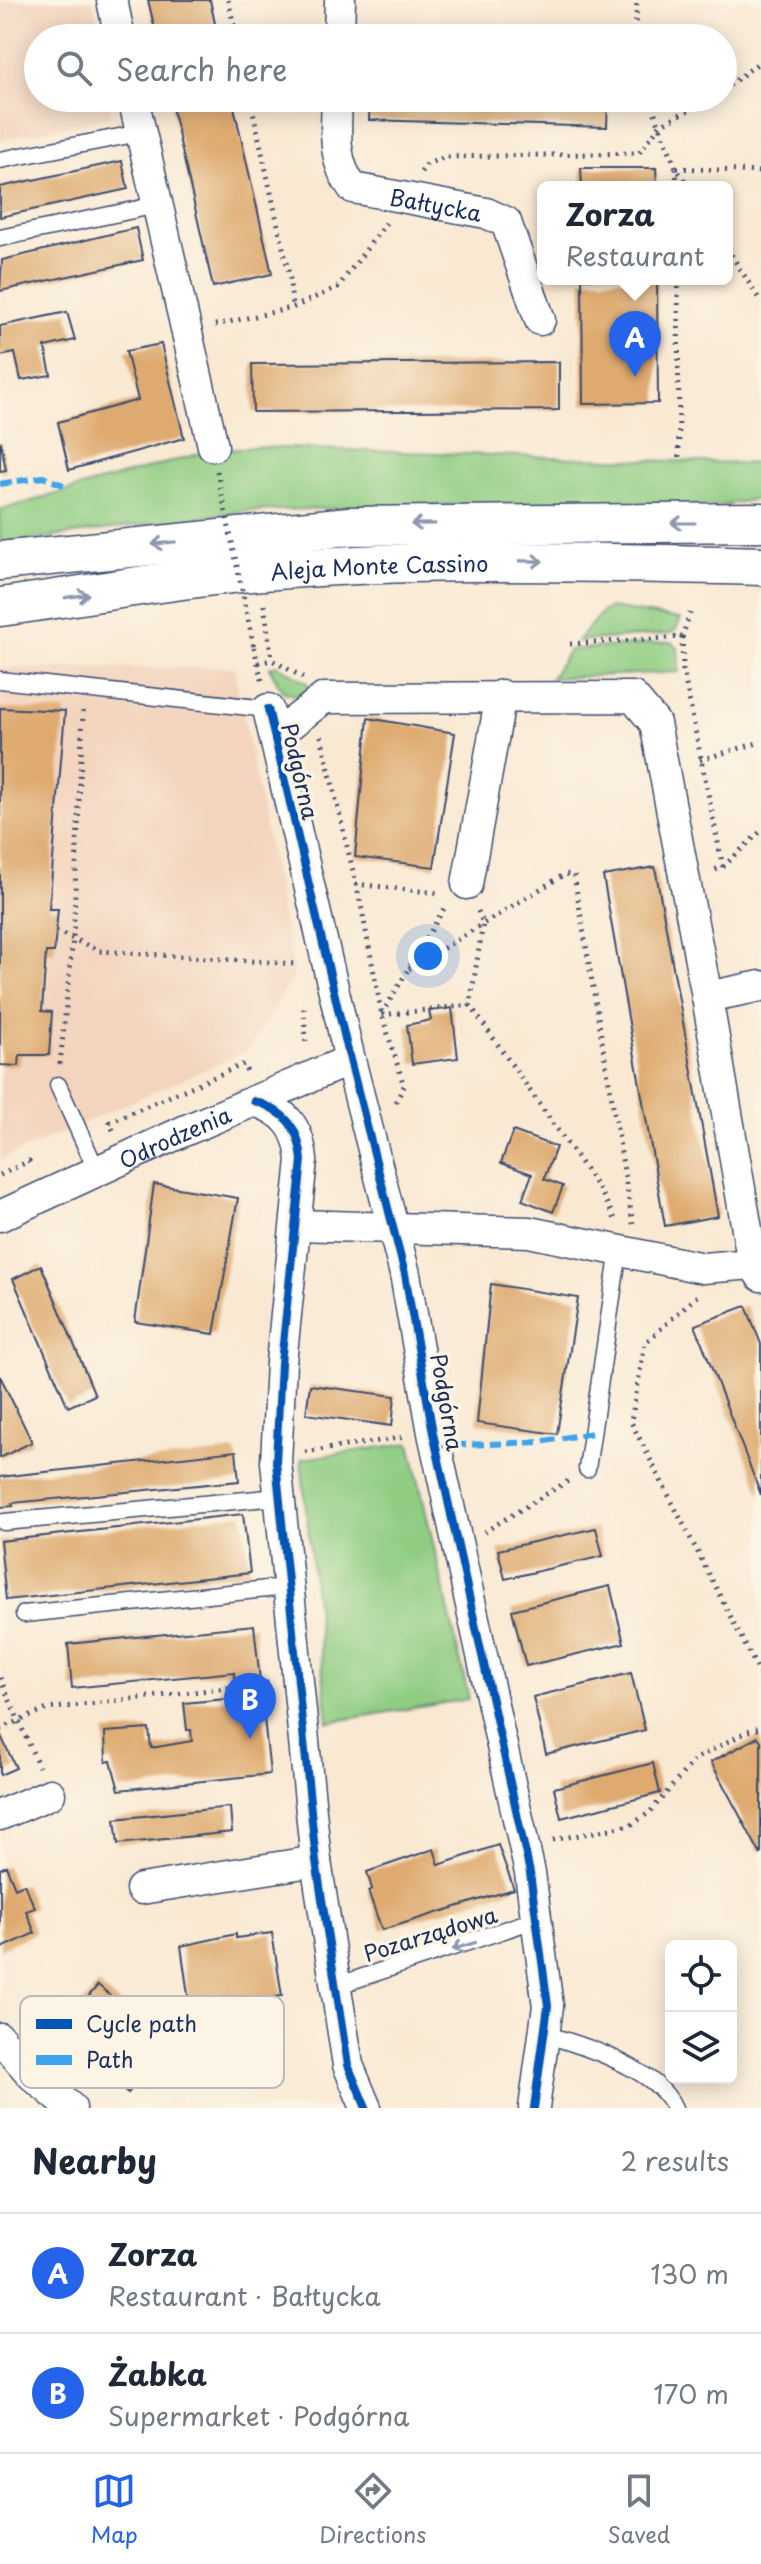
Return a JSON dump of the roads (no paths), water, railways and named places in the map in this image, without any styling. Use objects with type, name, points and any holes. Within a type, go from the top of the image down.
[{"type":"street","points":[[112,0],[117,24]]},
{"type":"street","points":[[339,24],[340,0]]},
{"type":"street","points":[[136,112],[215,458]]},
{"type":"street","name":"Bałtycka","points":[[337,112],[339,159],[344,177],[353,188],[486,213],[506,222],[540,320]]},
{"type":"street","name":"Aleja Monte Cassino","points":[[0,561],[349,526],[761,522]]},
{"type":"street","name":"Aleja Monte Cassino","points":[[0,607],[222,575],[351,566],[499,561],[761,566]]},
{"type":"street","points":[[467,884],[501,695]]},
{"type":"street","name":"Podgórna","points":[[534,2108],[547,2035],[548,2006],[537,1919],[512,1783],[433,1433],[425,1374],[394,1228],[350,1060],[271,723],[324,698],[501,695],[633,697],[655,723],[758,1267]]},
{"type":"street","points":[[707,997],[761,986]]},
{"type":"street","name":"Odrodzenia","points":[[0,1216],[93,1163],[254,1090],[350,1060]]},
{"type":"street","points":[[254,1090],[281,1113],[300,1137],[297,1225],[281,1363],[276,1457],[316,1861],[348,2065],[366,2108]]},
{"type":"street","points":[[297,1225],[529,1232],[708,1267],[758,1267]]},
{"type":"street","points":[[0,1815],[46,1783]]},
{"type":"street","points":[[141,1889],[316,1861]]},
{"type":"street","points":[[0,2038],[20,2061]]},
{"type":"street","points":[[46,2088],[65,2106]]},
{"type":"lane","points":[[0,160],[140,133]]},
{"type":"lane","points":[[0,238],[157,205]]},
{"type":"lane","points":[[0,680],[85,687],[271,723]]},
{"type":"lane","points":[[58,1085],[93,1163]]},
{"type":"lane","points":[[587,1469],[628,1251]]},
{"type":"lane","points":[[4,1522],[279,1497]]},
{"type":"lane","points":[[24,1614],[287,1587]]},
{"type":"lane","name":"Pozarządowa","points":[[336,1986],[512,1931],[537,1919]]},
{"type":"lane","points":[[547,2035],[586,2046],[658,2083],[674,2108]]},
{"type":"place","name":"Zorza","points":[[635,377]]},
{"type":"place","name":"Żabka","points":[[250,1739]]}]
